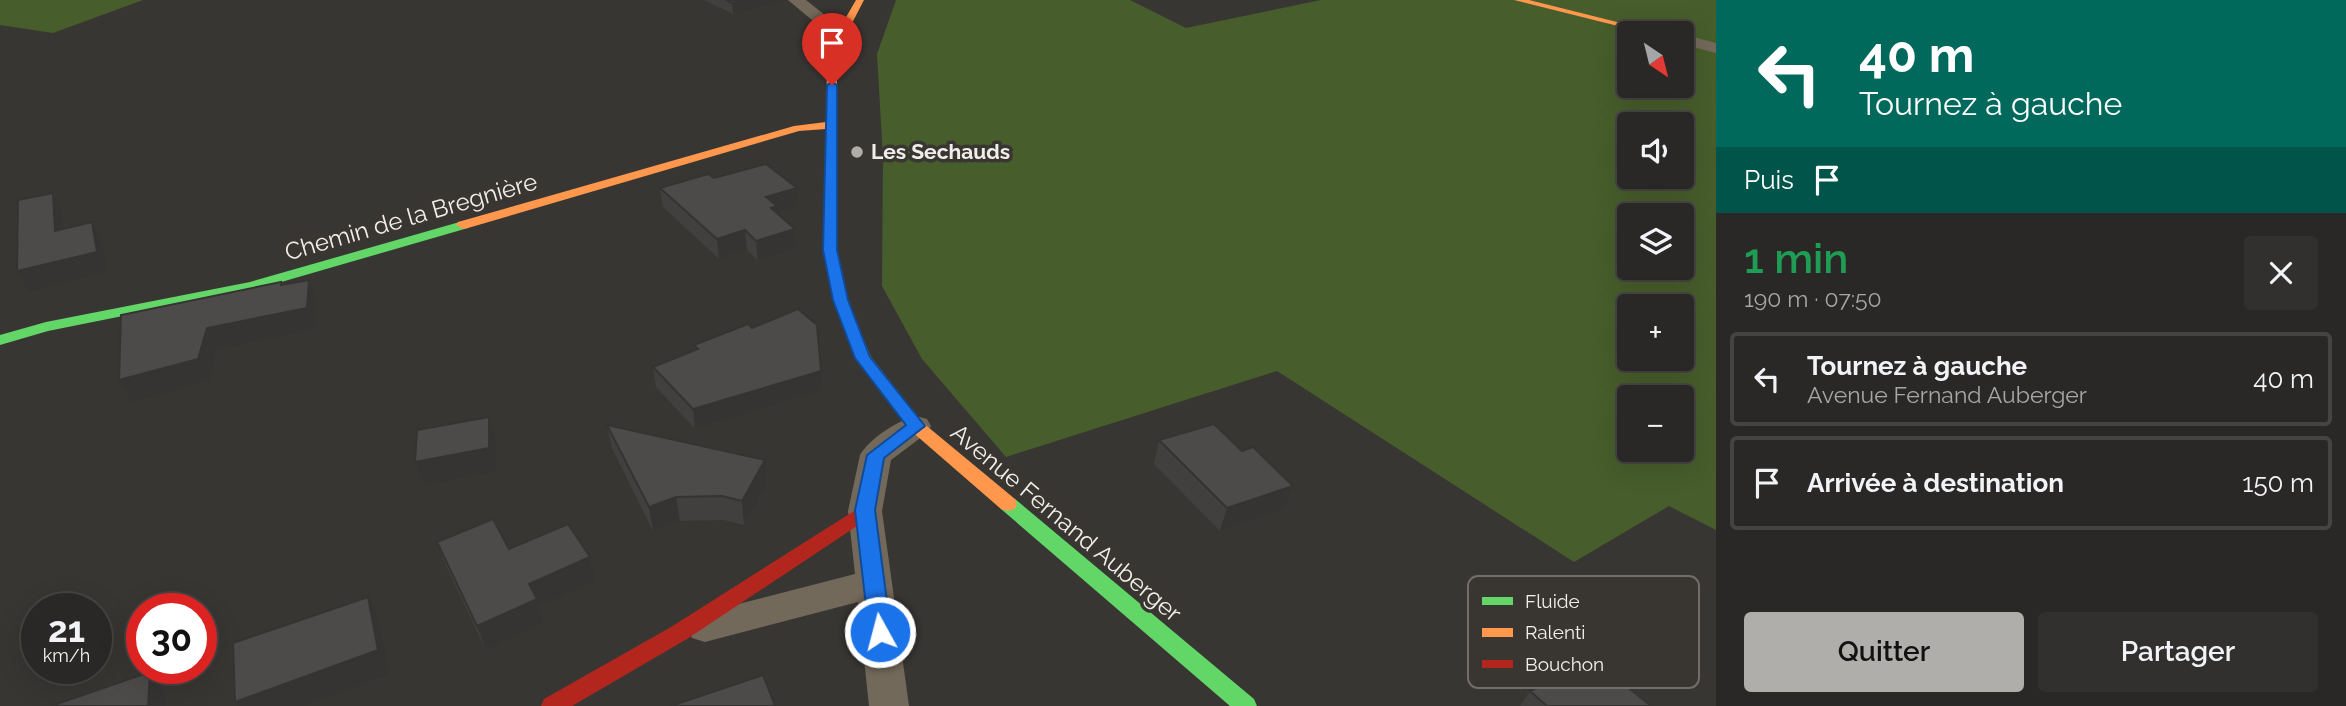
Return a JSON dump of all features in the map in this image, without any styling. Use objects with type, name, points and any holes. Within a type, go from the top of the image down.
[{"type":"main road","name":"Avenue Fernand Auberger","points":[[860,0],[842,31],[832,65],[830,250],[840,300],[863,358],[916,426],[1246,706]]},
{"type":"main road","points":[[1518,0],[1617,24]]},
{"type":"main road","name":"Chemin de la Bregnière","points":[[0,340],[46,327],[252,286],[799,128],[831,125]]},
{"type":"main road","points":[[552,706],[679,633],[865,510]]},
{"type":"street","points":[[796,0],[830,27],[842,31]]},
{"type":"street","points":[[1694,42],[1716,48]]},
{"type":"street","points":[[889,706],[865,510],[876,455],[916,426]]},
{"type":"street","points":[[679,633],[874,583]]},
{"type":"green space","points":[[0,0],[143,0],[53,33],[0,25]]},
{"type":"green space","points":[[896,0],[1130,0],[1186,28],[1321,0],[1716,0],[1716,530],[1669,506],[1574,562],[1277,371],[1006,457],[922,359],[882,286],[883,158],[877,54]]},
{"type":"building","points":[[766,164],[797,188],[766,197],[777,206],[771,208],[795,229],[756,241],[745,230],[717,239],[660,188],[708,174],[714,178]]},
{"type":"building","points":[[53,193],[55,231],[92,222],[97,252],[17,271],[18,200]]},
{"type":"building","points":[[309,280],[307,308],[207,328],[198,359],[119,380],[121,315],[281,282],[281,285]]},
{"type":"building","points":[[798,309],[817,325],[821,371],[693,409],[653,367],[698,349],[694,345],[748,324],[752,328]]},
{"type":"building","points":[[489,417],[489,448],[415,462],[417,430]]},
{"type":"building","points":[[1214,424],[1242,451],[1253,447],[1293,486],[1227,508],[1159,440]]},
{"type":"building","points":[[607,425],[765,460],[742,501],[722,496],[676,497],[649,507]]},
{"type":"building","points":[[493,519],[509,549],[568,524],[590,557],[529,584],[537,599],[477,626],[437,542]]},
{"type":"building","points":[[368,597],[378,650],[235,702],[233,643]]},
{"type":"building","points":[[763,675],[775,706],[671,706]]},
{"type":"building","points":[[126,680],[126,684],[149,684],[148,706],[51,706]]},
{"type":"building","points":[[1536,688],[1629,688],[1651,706],[1547,706],[1530,691]]},
{"type":"traffic: fast","points":[[0,340],[46,327],[252,286],[463,225]]},
{"type":"traffic: fast","points":[[1008,504],[1246,706]]},
{"type":"traffic: slow","points":[[860,0],[843,31],[832,65],[830,250],[840,300],[863,358],[916,426],[1008,504]]},
{"type":"traffic: slow","points":[[1518,0],[1617,24]]},
{"type":"traffic: slow","points":[[463,225],[798,128],[831,125]]},
{"type":"traffic: jam","points":[[552,706],[679,633],[865,511]]},
{"type":"place","name":"Les Sechauds","points":[[857,152]]},
{"type":"route","points":[[832,85],[830,250],[840,300],[863,358],[916,426],[901,434],[876,455],[865,510],[880,632]]}]
